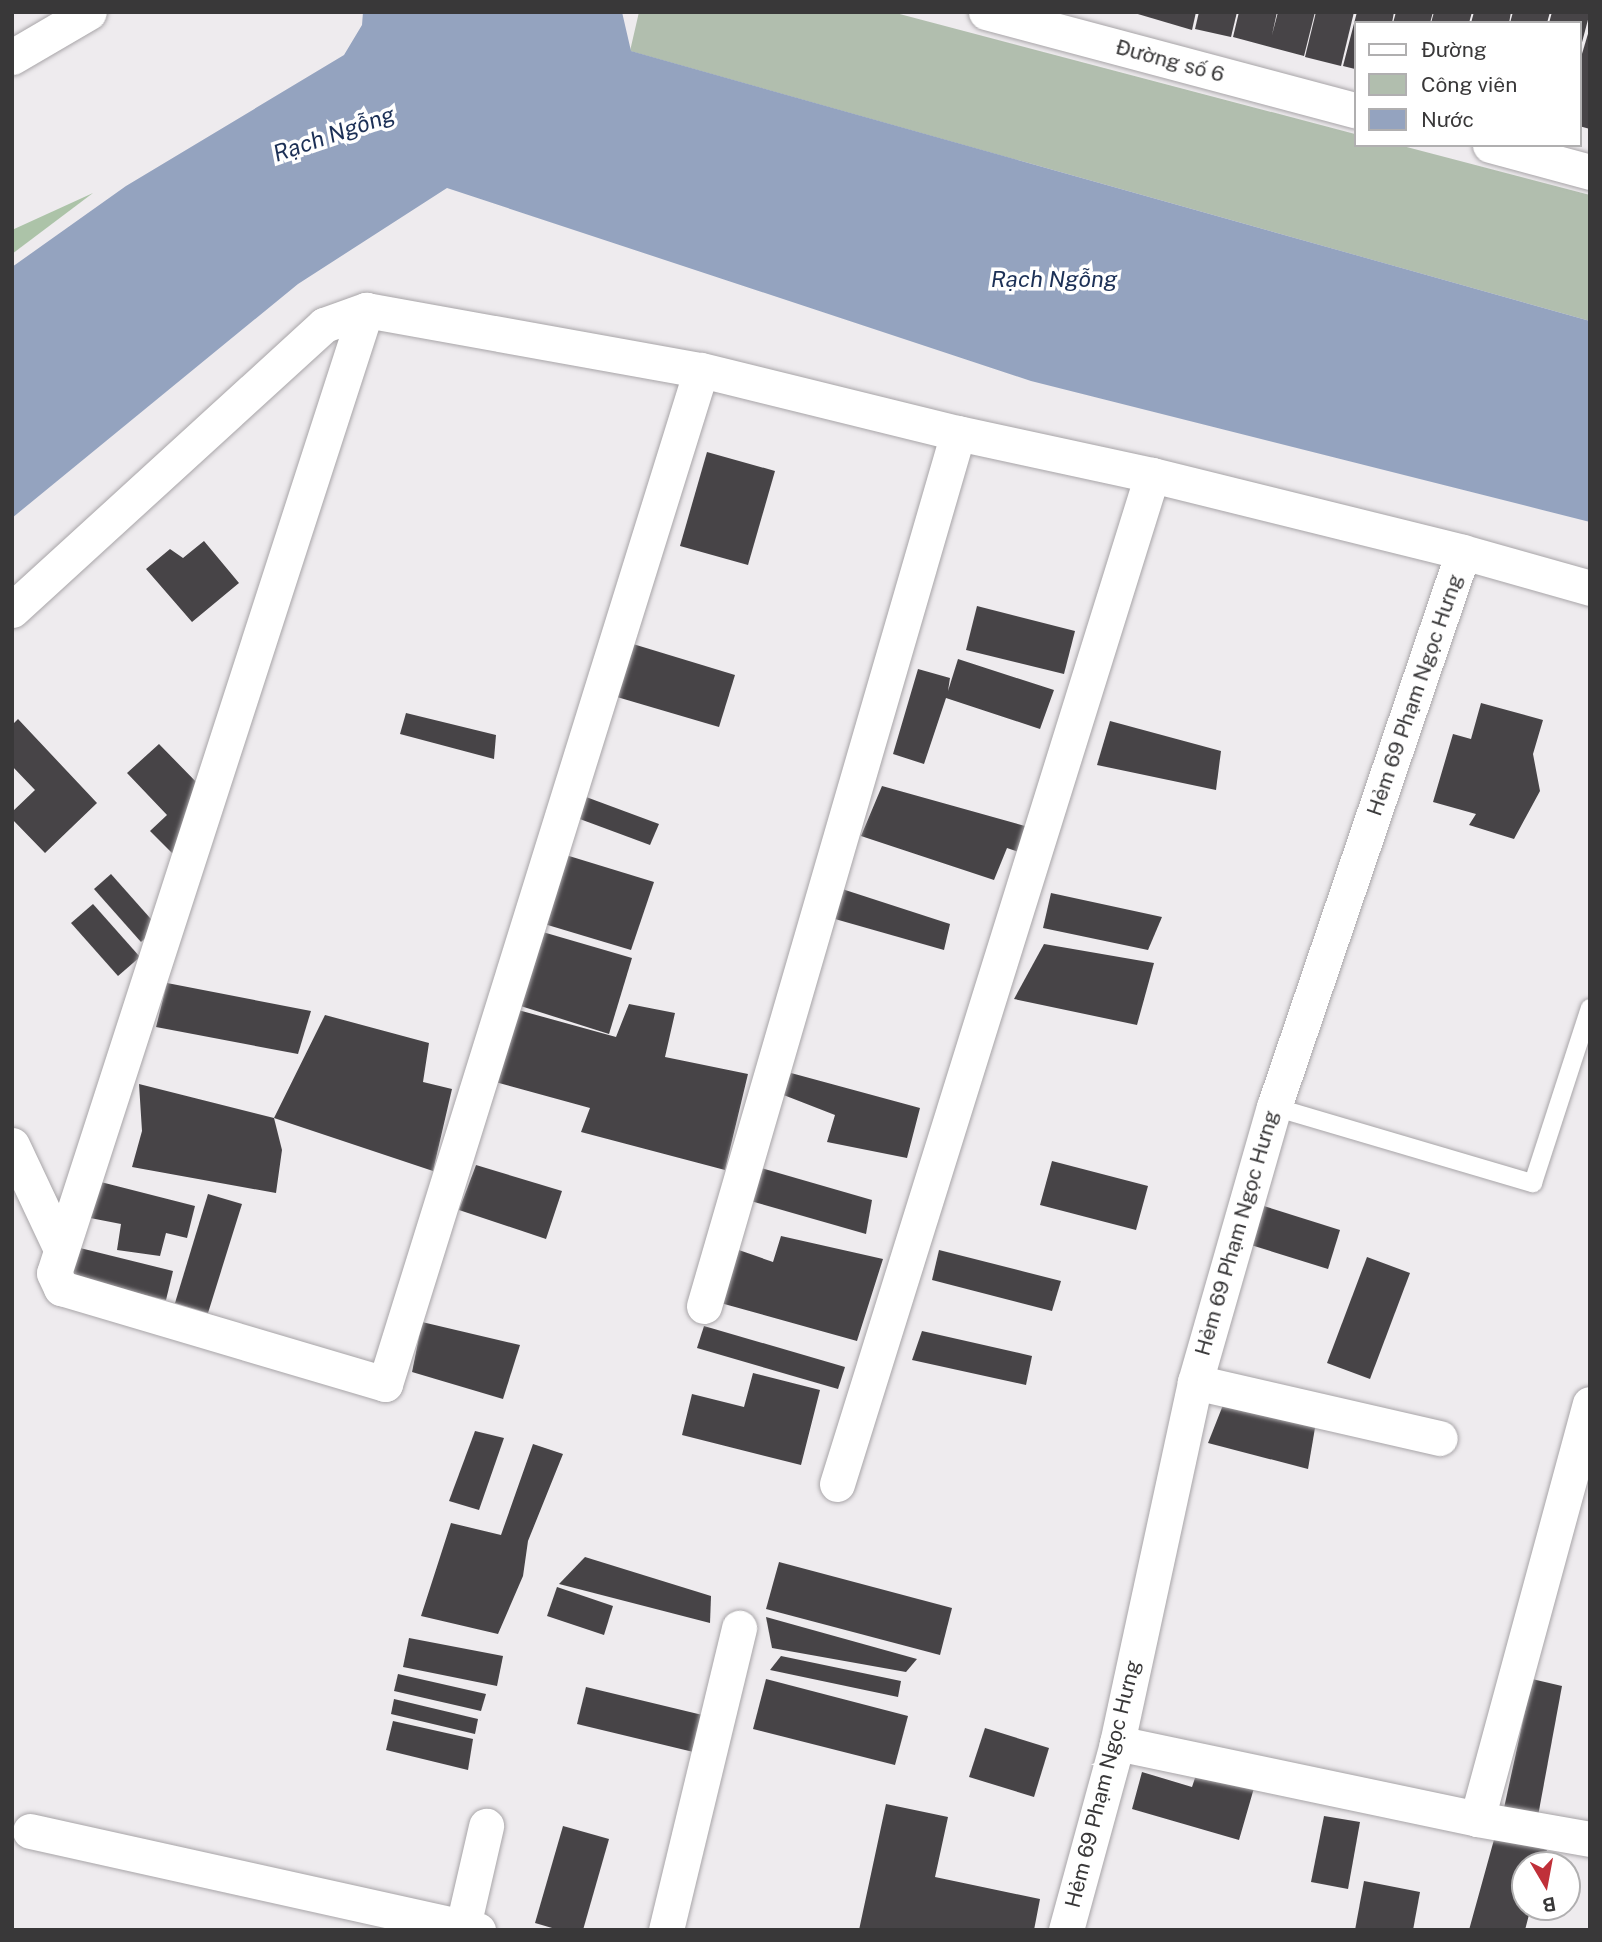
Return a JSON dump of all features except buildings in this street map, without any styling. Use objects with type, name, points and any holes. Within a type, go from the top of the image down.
[{"type":"street","points":[[12,57],[89,12]]},
{"type":"street","name":"Đường số 6","points":[[986,12],[1354,110]]},
{"type":"street","points":[[1497,147],[1590,172]]},
{"type":"street","points":[[366,310],[54,1273],[61,1288],[385,1384],[701,370]]},
{"type":"street","points":[[12,610],[324,325],[366,310],[701,370],[958,433],[1152,475],[1463,552],[1590,588]]},
{"type":"street","points":[[704,1306],[958,433]]},
{"type":"street","points":[[837,1484],[1152,475]]},
{"type":"street","name":"Hẻm 69 Phạm Ngọc Hưng","points":[[1074,1928],[1195,1382],[1274,1107],[1463,552]]},
{"type":"street","points":[[12,1145],[61,1249]]},
{"type":"street","points":[[1195,1382],[1440,1438]]},
{"type":"street","points":[[1476,1819],[1590,1404]]},
{"type":"street","points":[[666,1930],[739,1628]]},
{"type":"street","points":[[1117,1743],[1476,1819],[1590,1839]]},
{"type":"street","points":[[21,1829],[471,1928],[486,1826]]},
{"type":"lane","points":[[1274,1107],[1533,1183],[1590,1008]]},
{"type":"green space","points":[[639,12],[892,12],[1354,134],[1354,147],[1407,147],[1590,195],[1590,321],[630,51]]},
{"type":"green space","points":[[93,193],[12,254],[12,230]]},
{"type":"water","name":"Rạch Ngỗng","points":[[363,12],[622,12],[631,51],[1590,321],[1590,522],[1031,381],[447,188],[298,284],[12,518],[12,267],[126,186],[344,55],[362,25]]}]
